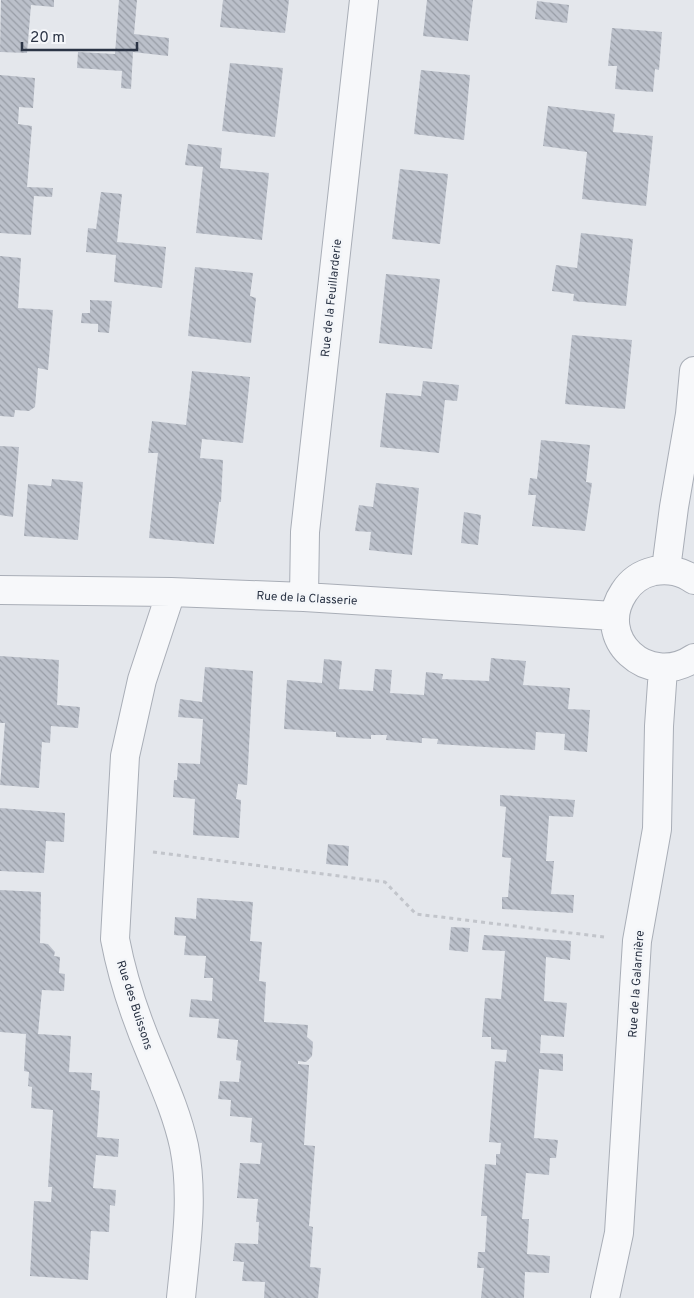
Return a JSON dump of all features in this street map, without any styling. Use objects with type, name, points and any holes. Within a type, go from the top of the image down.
[{"type":"street","name":"Rue de la Feuillarderie","points":[[304,597],[305,532],[364,0]]},
{"type":"street","points":[[666,569],[674,507],[690,414],[694,371]]},
{"type":"street","points":[[694,580],[685,573],[666,569],[646,573],[630,583],[618,600],[614,616],[619,638],[629,654],[645,664],[664,669],[683,665],[694,658]]},
{"type":"street","name":"Rue de la Classerie","points":[[0,590],[171,592],[304,597],[614,616]]},
{"type":"street","name":"Rue des Buissons","points":[[171,592],[142,680],[126,756],[115,939],[120,966],[151,1054],[176,1114],[184,1144],[188,1173],[189,1204],[182,1298]]},
{"type":"street","name":"Rue de la Galarnière","points":[[605,1298],[619,1233],[637,941],[657,828],[659,726],[664,669]]},
{"type":"path","points":[[121,848],[385,882],[416,914],[637,941]]},
{"type":"building","points":[[1,0],[54,0],[54,7],[31,5],[27,53],[0,52]]},
{"type":"building","points":[[119,0],[137,0],[134,34],[169,38],[168,56],[133,52],[131,89],[121,88],[122,71],[77,68],[78,52],[115,54]]},
{"type":"building","points":[[223,0],[289,0],[285,33],[220,27]]},
{"type":"building","points":[[427,0],[473,0],[468,41],[423,36]]},
{"type":"building","points":[[537,1],[569,5],[567,23],[535,19]]},
{"type":"building","points":[[612,28],[662,32],[659,70],[655,69],[653,92],[615,89],[617,66],[608,66]]},
{"type":"building","points":[[230,63],[283,68],[275,137],[222,131]]},
{"type":"building","points":[[421,70],[470,75],[464,140],[414,134]]},
{"type":"building","points":[[0,75],[35,78],[33,108],[19,107],[18,124],[32,126],[27,187],[53,188],[52,197],[34,196],[31,235],[0,233]]},
{"type":"building","points":[[548,106],[615,114],[613,132],[653,136],[646,206],[582,199],[587,152],[543,146]]},
{"type":"building","points":[[188,144],[222,148],[220,168],[269,173],[262,240],[196,233],[203,167],[185,165]]},
{"type":"building","points":[[400,169],[448,174],[440,244],[392,239]]},
{"type":"building","points":[[101,192],[122,194],[117,242],[166,247],[162,288],[114,282],[116,255],[86,252],[88,228],[96,229]]},
{"type":"building","points":[[581,233],[633,239],[626,306],[573,301],[574,294],[552,291],[556,265],[577,268]]},
{"type":"building","points":[[0,256],[21,258],[18,308],[53,310],[48,370],[38,368],[35,407],[29,411],[15,410],[14,417],[0,416]]},
{"type":"building","points":[[195,267],[253,273],[250,296],[256,298],[251,343],[188,336]]},
{"type":"building","points":[[386,274],[440,279],[432,349],[379,343]]},
{"type":"building","points":[[90,300],[112,301],[109,333],[98,332],[98,324],[81,323],[82,313],[90,313]]},
{"type":"building","points":[[572,335],[632,340],[625,409],[565,404]]},
{"type":"building","points":[[192,371],[250,377],[243,443],[202,439],[200,458],[223,460],[221,502],[219,502],[214,544],[149,538],[158,453],[148,453],[152,421],[186,425]]},
{"type":"building","points":[[423,381],[459,385],[457,401],[445,400],[439,453],[380,447],[386,393],[421,396]]},
{"type":"building","points":[[541,440],[590,445],[586,482],[592,483],[585,531],[532,526],[536,495],[528,495],[530,478],[537,479]]},
{"type":"building","points":[[0,446],[19,447],[13,517],[0,515]]},
{"type":"building","points":[[52,479],[83,482],[78,540],[24,536],[28,484],[51,486]]},
{"type":"building","points":[[376,483],[419,488],[412,555],[369,550],[371,532],[355,531],[359,505],[373,507]]},
{"type":"building","points":[[464,512],[481,515],[478,545],[461,543]]},
{"type":"building","points":[[0,656],[59,660],[57,705],[80,707],[78,728],[51,726],[50,743],[42,742],[39,788],[0,785],[5,723],[0,723]]},
{"type":"building","points":[[491,658],[526,661],[523,685],[570,688],[568,709],[590,710],[587,752],[564,750],[565,734],[536,732],[535,750],[437,744],[438,739],[422,738],[422,743],[386,740],[387,735],[371,735],[371,739],[336,737],[336,732],[284,729],[287,680],[322,683],[324,659],[342,661],[339,689],[373,691],[375,669],[392,670],[390,693],[424,695],[426,672],[443,674],[442,679],[489,681]]},
{"type":"building","points":[[205,667],[253,671],[247,785],[238,784],[236,799],[241,800],[239,838],[193,835],[195,799],[173,797],[178,763],[200,764],[203,719],[178,717],[180,699],[202,702]]},
{"type":"building","points":[[500,795],[575,800],[573,817],[549,816],[546,861],[554,861],[551,894],[574,895],[573,913],[502,909],[502,897],[508,897],[511,858],[502,857],[506,807],[500,806]]},
{"type":"building","points":[[0,808],[65,813],[64,842],[46,841],[44,873],[0,871]]},
{"type":"building","points":[[328,844],[349,846],[348,866],[326,864]]},
{"type":"building","points":[[0,890],[41,892],[40,943],[48,944],[55,952],[54,956],[60,957],[59,973],[65,974],[64,991],[42,990],[38,1034],[71,1036],[69,1072],[92,1073],[91,1090],[100,1091],[97,1137],[119,1139],[118,1157],[96,1155],[93,1188],[116,1190],[115,1206],[110,1205],[109,1232],[91,1231],[88,1280],[30,1276],[34,1201],[51,1202],[52,1187],[48,1187],[53,1110],[31,1108],[32,1087],[28,1086],[29,1072],[24,1071],[26,1034],[0,1032]]},
{"type":"building","points":[[197,898],[253,902],[250,941],[262,942],[259,981],[266,982],[264,1022],[308,1025],[307,1037],[313,1042],[312,1056],[306,1062],[298,1061],[298,1064],[309,1065],[304,1145],[315,1146],[309,1226],[313,1227],[310,1267],[321,1268],[318,1298],[264,1298],[265,1282],[242,1281],[244,1262],[233,1261],[235,1243],[258,1244],[259,1222],[256,1222],[258,1199],[237,1198],[240,1163],[260,1164],[262,1143],[250,1142],[252,1118],[230,1116],[231,1100],[218,1099],[220,1081],[239,1082],[241,1061],[236,1060],[238,1040],[217,1038],[219,1019],[189,1017],[191,999],[212,1001],[213,978],[204,978],[206,956],[184,955],[186,936],[174,935],[175,917],[196,919]]},
{"type":"building","points":[[451,927],[470,928],[468,952],[449,950]]},
{"type":"building","points":[[484,935],[571,941],[570,960],[546,957],[544,1001],[567,1003],[564,1037],[541,1035],[540,1053],[563,1054],[563,1071],[539,1069],[534,1138],[558,1140],[556,1158],[550,1158],[549,1175],[526,1173],[522,1219],[529,1219],[527,1254],[550,1256],[549,1273],[525,1272],[524,1298],[481,1298],[484,1268],[477,1268],[478,1252],[485,1252],[487,1216],[481,1216],[485,1164],[496,1165],[496,1154],[500,1154],[501,1143],[489,1142],[495,1061],[506,1062],[507,1050],[491,1049],[491,1037],[482,1037],[485,998],[501,999],[505,951],[482,950]]}]
